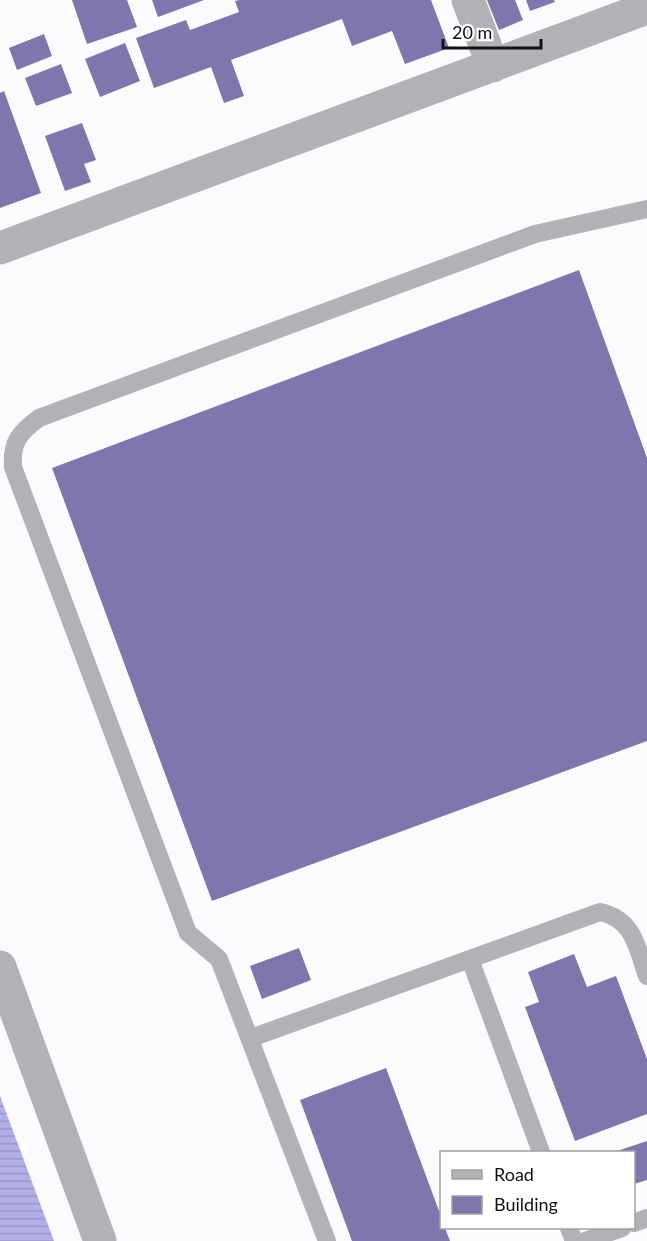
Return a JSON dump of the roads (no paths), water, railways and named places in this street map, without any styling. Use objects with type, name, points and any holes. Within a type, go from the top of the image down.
[{"type":"street","points":[[468,0],[494,66]]},
{"type":"street","points":[[0,248],[647,8]]},
{"type":"street","points":[[0,967],[100,1241]]},
{"type":"lane","points":[[327,1241],[219,959],[188,933],[14,467],[12,451],[20,431],[39,418],[535,234],[647,209]]},
{"type":"lane","points":[[251,1038],[600,912],[614,915],[623,921],[632,935],[647,976]]},
{"type":"lane","points":[[470,958],[541,1151]]},
{"type":"lane","points":[[585,1241],[616,1229]]}]
